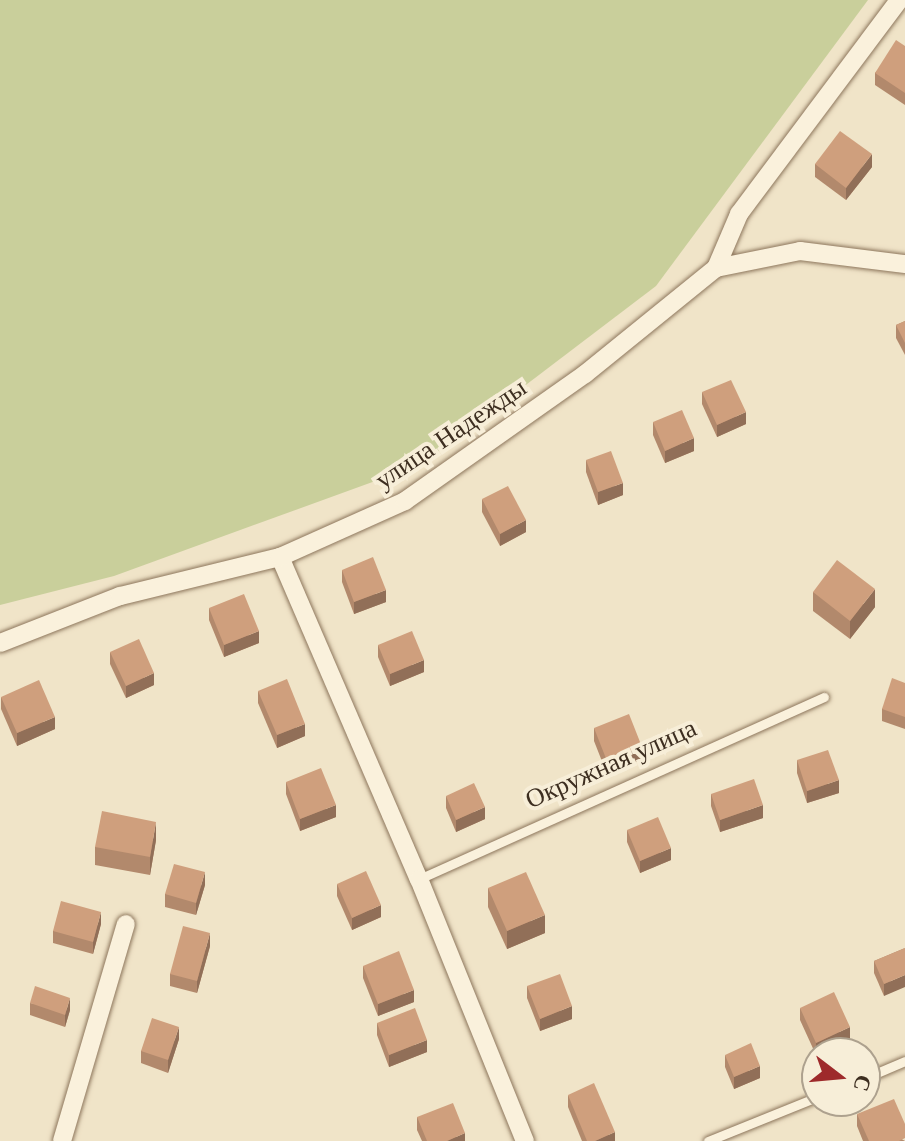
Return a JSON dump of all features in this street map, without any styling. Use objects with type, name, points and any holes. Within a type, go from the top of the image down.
[{"type":"street","name":"улица Надежды","points":[[716,268],[739,214],[899,0]]},
{"type":"street","name":"улица Надежды","points":[[0,643],[120,596],[280,557],[405,501],[585,374],[716,268],[800,251],[905,264]]},
{"type":"street","points":[[280,557],[419,879],[525,1141]]},
{"type":"street","points":[[62,1141],[126,924]]},
{"type":"lane","name":"Окружная улица","points":[[419,879],[824,697]]},
{"type":"lane","points":[[881,1071],[905,1061]]},
{"type":"lane","points":[[708,1141],[801,1103]]},
{"type":"green space","points":[[0,0],[868,0],[656,286],[422,464],[114,576],[0,605]]},
{"type":"building","points":[[896,40],[905,46],[905,93],[875,73]]},
{"type":"building","points":[[840,131],[872,154],[846,188],[815,164]]},
{"type":"building","points":[[905,321],[905,343],[896,325]]},
{"type":"building","points":[[731,380],[746,412],[717,425],[702,392]]},
{"type":"building","points":[[682,410],[694,438],[665,451],[653,422]]},
{"type":"building","points":[[611,451],[623,483],[598,492],[586,460]]},
{"type":"building","points":[[508,486],[526,520],[500,534],[482,499]]},
{"type":"building","points":[[373,557],[386,590],[354,602],[342,570]]},
{"type":"building","points":[[837,560],[875,589],[850,621],[813,592]]},
{"type":"building","points":[[244,594],[259,631],[224,645],[209,608]]},
{"type":"building","points":[[412,631],[424,660],[390,674],[378,645]]},
{"type":"building","points":[[139,639],[154,673],[126,686],[110,652]]},
{"type":"building","points":[[892,678],[905,683],[905,717],[882,709]]},
{"type":"building","points":[[287,679],[305,724],[277,735],[258,691]]},
{"type":"building","points":[[39,680],[55,717],[17,733],[1,697]]},
{"type":"building","points":[[629,714],[642,747],[607,761],[594,728]]},
{"type":"building","points":[[828,750],[839,780],[807,791],[797,760]]},
{"type":"building","points":[[321,768],[336,805],[300,819],[286,782]]},
{"type":"building","points":[[754,779],[763,805],[720,820],[711,794]]},
{"type":"building","points":[[474,783],[485,807],[456,820],[446,796]]},
{"type":"building","points":[[102,811],[156,822],[150,857],[95,847]]},
{"type":"building","points":[[658,817],[671,848],[640,861],[627,830]]},
{"type":"building","points":[[174,864],[205,872],[196,903],[165,894]]},
{"type":"building","points":[[366,871],[381,905],[352,918],[337,884]]},
{"type":"building","points":[[526,872],[545,915],[507,931],[488,888]]},
{"type":"building","points":[[61,901],[101,912],[93,942],[53,931]]},
{"type":"building","points":[[183,926],[210,933],[197,981],[170,974]]},
{"type":"building","points":[[905,948],[905,975],[884,984],[874,961]]},
{"type":"building","points":[[399,951],[414,990],[378,1004],[363,966]]},
{"type":"building","points":[[560,974],[572,1006],[540,1019],[527,986]]},
{"type":"building","points":[[35,986],[70,998],[65,1015],[30,1003]]},
{"type":"building","points":[[834,992],[850,1027],[829,1037],[813,1037],[800,1008]]},
{"type":"building","points":[[415,1008],[427,1040],[389,1055],[377,1023]]},
{"type":"building","points":[[152,1018],[179,1027],[168,1060],[141,1051]]},
{"type":"building","points":[[751,1043],[760,1066],[734,1077],[725,1055]]},
{"type":"building","points":[[594,1083],[615,1132],[595,1141],[587,1141],[568,1095]]},
{"type":"building","points":[[894,1099],[905,1124],[905,1138],[899,1141],[869,1141],[858,1117],[881,1117],[881,1104]]},
{"type":"building","points":[[453,1103],[465,1133],[447,1141],[427,1141],[417,1117]]}]
